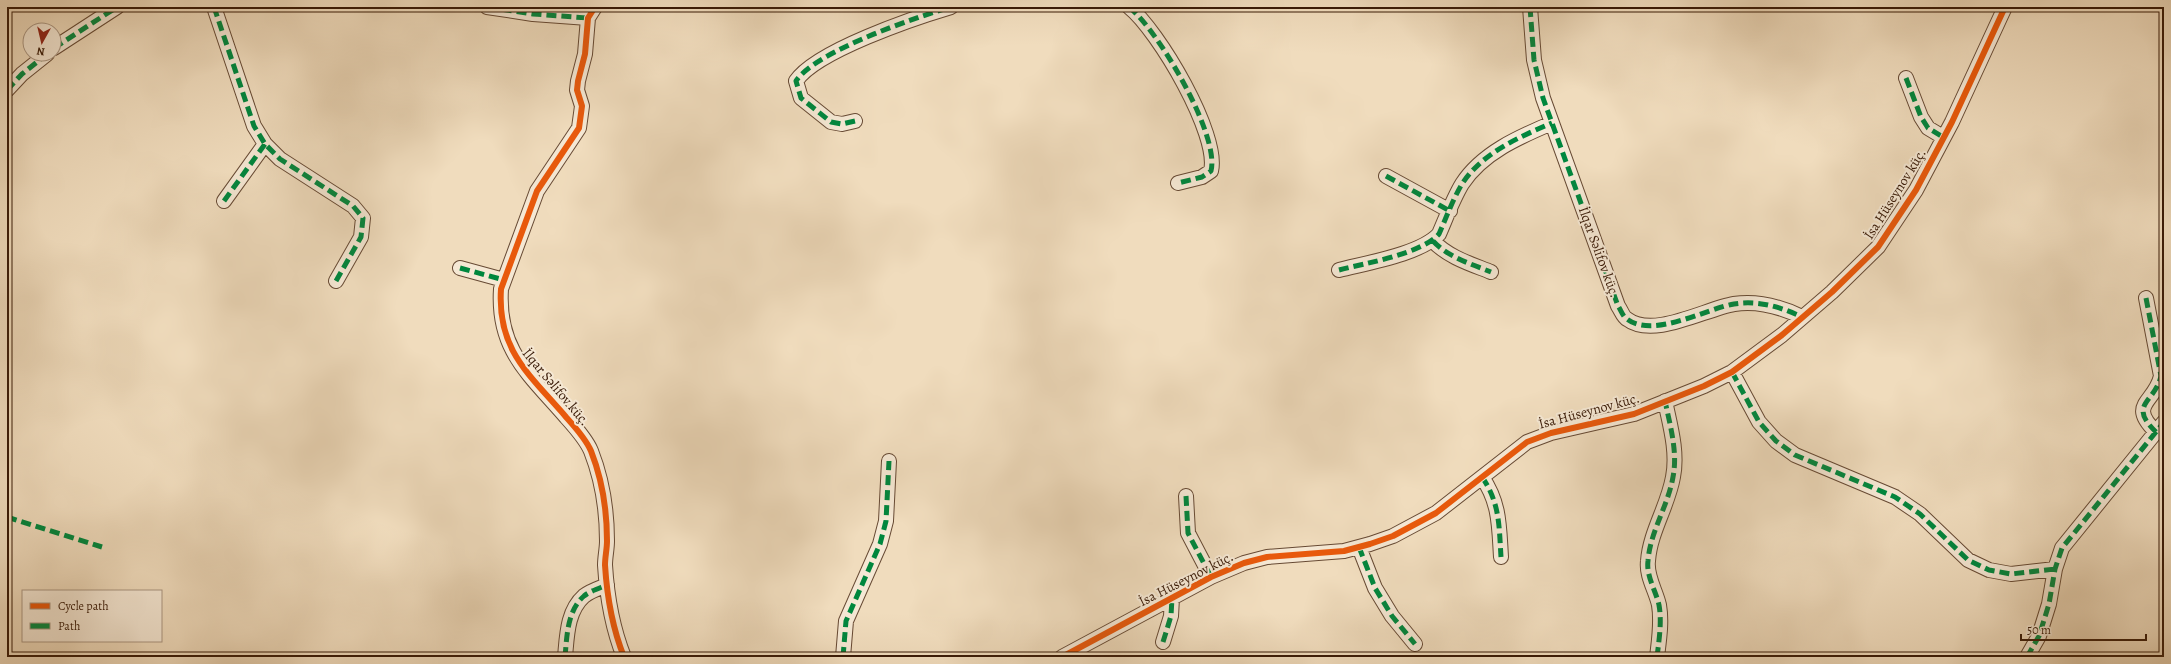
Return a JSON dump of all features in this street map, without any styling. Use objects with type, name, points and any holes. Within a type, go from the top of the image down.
[{"type":"street","points":[[62,43],[118,7]]},
{"type":"street","points":[[214,7],[254,126],[265,144],[280,159],[353,206],[363,218],[361,237],[336,281]]},
{"type":"street","points":[[487,7],[533,14],[592,12]]},
{"type":"street","points":[[855,121],[842,124],[832,122],[801,98],[796,81],[802,73],[844,47],[923,15],[951,7]]},
{"type":"street","points":[[1129,7],[1144,20],[1159,42],[1195,105],[1209,140],[1213,161],[1211,171],[1202,177],[1178,183]]},
{"type":"street","name":"İlqar Səlifov küç.","points":[[1530,7],[1534,60],[1543,98],[1618,306],[1626,319],[1642,326],[1659,326],[1735,304],[1762,304],[1781,307],[1802,317]]},
{"type":"street","name":"İsa Hüseynov küç.","points":[[1062,657],[1211,577],[1244,563],[1267,557],[1328,552],[1359,547],[1393,536],[1436,512],[1528,442],[1551,433],[1634,414],[1732,372],[1832,292],[1878,247],[1916,190],[1988,46],[2005,7]]},
{"type":"street","name":"İlqar Səlifov küç.","points":[[592,12],[586,54],[577,86],[582,106],[579,128],[537,191],[500,289],[500,303],[505,333],[512,353],[577,430],[590,450],[599,475],[605,511],[607,585],[611,615],[624,657]]},
{"type":"street","points":[[7,90],[22,74],[37,62]]},
{"type":"street","points":[[1906,78],[1921,117],[1928,128],[1943,137]]},
{"type":"street","points":[[1339,270],[1412,250],[1433,241],[1439,234],[1462,184],[1484,160],[1513,140],[1552,124]]},
{"type":"street","points":[[224,201],[265,144]]},
{"type":"street","points":[[1386,176],[1450,211]]},
{"type":"street","points":[[1433,241],[1440,248],[1456,257],[1491,272]]},
{"type":"street","points":[[460,268],[504,280]]},
{"type":"street","points":[[2027,657],[2039,636],[2049,604],[2055,569],[2062,548],[2160,427],[2145,421],[2142,413],[2146,403],[2159,385],[2161,376],[2146,298]]},
{"type":"street","points":[[1732,372],[1759,422],[1776,441],[1795,455],[1895,496],[1920,514],[1968,560],[1989,570],[2011,574],[2055,569]]},
{"type":"street","points":[[1657,657],[1660,630],[1659,608],[1647,563],[1649,550],[1673,477],[1675,460],[1665,401]]},
{"type":"street","points":[[843,657],[846,621],[880,544],[886,521],[889,461]]},
{"type":"street","points":[[1482,477],[1490,488],[1498,509],[1501,557]]},
{"type":"street","points":[[1186,496],[1188,533],[1211,577]]},
{"type":"street","points":[[1359,547],[1375,588],[1392,616],[1414,644]]},
{"type":"street","points":[[565,657],[573,609],[585,595],[607,585]]},
{"type":"street","points":[[1163,642],[1171,616],[1172,598]]},
{"type":"marked path","points":[[62,43],[117,7]]},
{"type":"marked path","points":[[214,7],[254,126],[265,144],[280,159],[353,206],[363,218],[361,237],[336,281]]},
{"type":"marked path","points":[[487,7],[533,14],[588,18]]},
{"type":"marked path","points":[[855,121],[842,124],[831,122],[801,98],[796,81],[807,70],[823,58],[844,47],[891,27],[951,7]]},
{"type":"marked path","points":[[1129,7],[1141,19],[1155,37],[1170,60],[1197,109],[1206,133],[1211,155],[1211,171],[1202,177],[1178,183]]},
{"type":"marked path","points":[[1530,7],[1534,60],[1543,98],[1618,306],[1624,317],[1638,324],[1651,326],[1679,321],[1722,307],[1743,303],[1778,307],[1802,317]]},
{"type":"marked path","points":[[7,90],[22,74],[37,62]]},
{"type":"marked path","points":[[1906,78],[1921,117],[1928,128],[1943,137]]},
{"type":"marked path","points":[[1339,270],[1392,257],[1420,247],[1431,241],[1439,234],[1462,184],[1480,163],[1514,140],[1552,123]]},
{"type":"marked path","points":[[224,201],[265,144]]},
{"type":"marked path","points":[[1386,176],[1450,211]]},
{"type":"marked path","points":[[1433,241],[1453,256],[1491,272]]},
{"type":"marked path","points":[[460,268],[504,280]]},
{"type":"marked path","points":[[2146,298],[2161,376],[2158,385],[2143,409],[2148,423],[2156,432]]},
{"type":"marked path","points":[[1732,372],[1759,422],[1776,441],[1795,455],[1895,497],[1920,514],[1968,560],[1989,570],[2011,574],[2055,569]]},
{"type":"marked path","points":[[1657,657],[1660,631],[1660,611],[1658,600],[1648,572],[1648,561],[1649,550],[1655,529],[1671,488],[1674,468],[1675,458],[1673,439],[1665,401]]},
{"type":"marked path","points":[[2027,657],[2039,636],[2049,604],[2055,569],[2062,548],[2164,422]]},
{"type":"marked path","points":[[843,657],[846,621],[880,544],[886,521],[889,461]]},
{"type":"marked path","points":[[1482,477],[1492,496],[1498,515],[1501,557]]},
{"type":"marked path","points":[[1186,496],[1188,533],[1211,577]]},
{"type":"marked path","points":[[7,517],[102,547]]},
{"type":"marked path","points":[[1359,547],[1375,588],[1392,616],[1415,644]]},
{"type":"marked path","points":[[565,657],[569,624],[578,602],[586,594],[607,585]]},
{"type":"marked path","points":[[1163,642],[1171,616],[1172,598]]},
{"type":"cycle path","points":[[595,7],[588,18],[585,54],[578,81],[577,90],[582,106],[579,128],[537,191],[501,289],[501,310],[504,329],[518,360],[528,374],[580,433],[589,447],[595,462],[601,484],[606,518],[607,541],[605,565],[607,589],[613,623],[624,657]]},
{"type":"cycle path","points":[[1062,657],[1211,577],[1244,563],[1267,557],[1344,551],[1393,536],[1436,513],[1527,442],[1551,433],[1634,414],[1704,386],[1732,372],[1782,335],[1832,292],[1878,247],[1916,190],[1952,122],[2005,7]]}]
